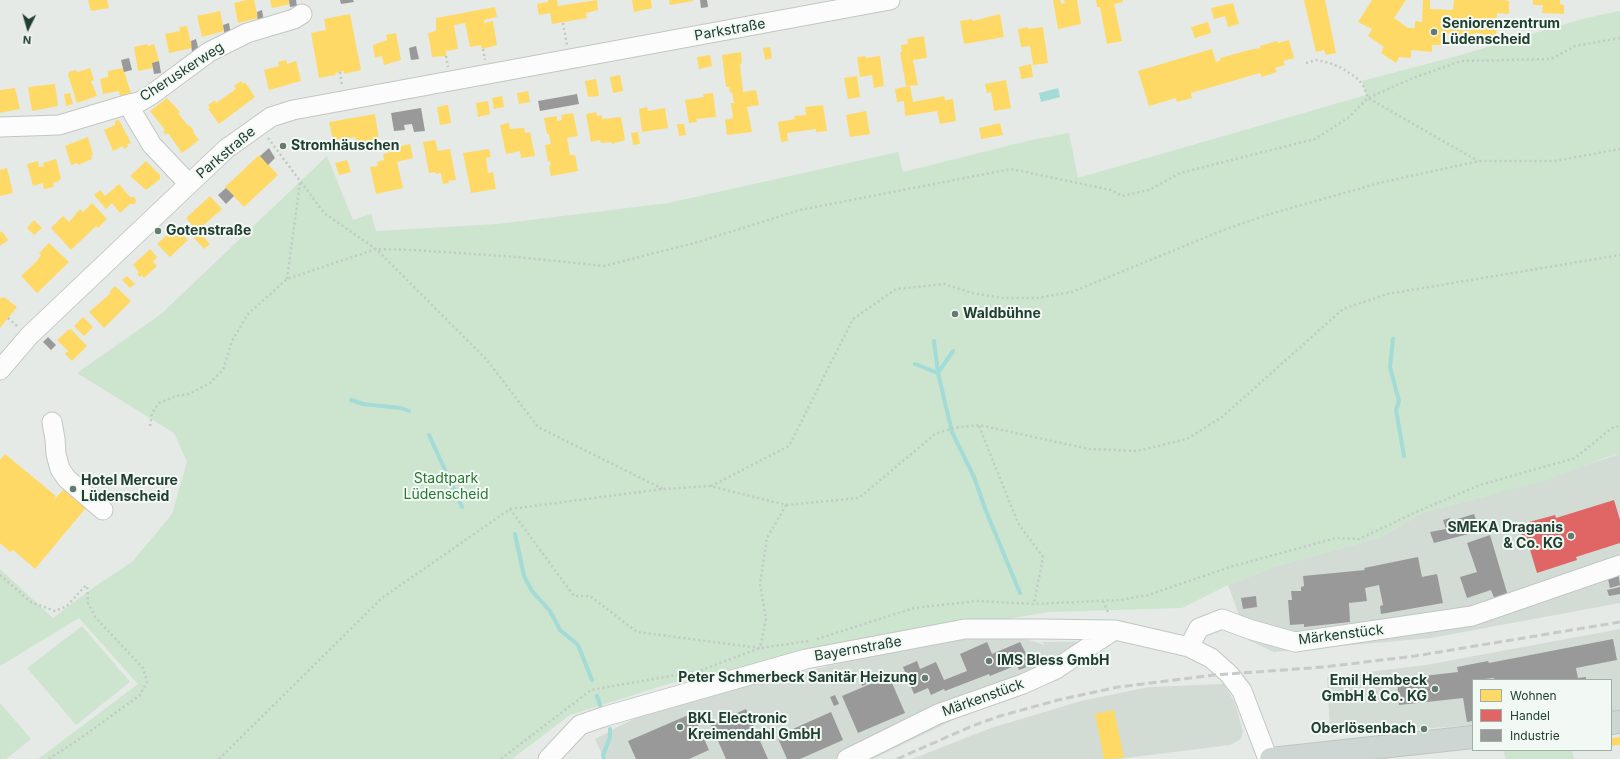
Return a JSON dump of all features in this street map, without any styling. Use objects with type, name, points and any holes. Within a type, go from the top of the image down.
[{"type":"main road","points":[[1269,759],[1472,737]]},
{"type":"street","name":"Parkstraße","points":[[0,370],[26,340],[226,149],[271,117],[293,110],[890,0]]},
{"type":"street","name":"Cheruskerweg","points":[[129,104],[139,102],[151,95],[209,52],[246,33],[294,19],[302,14]]},
{"type":"street","points":[[0,127],[58,125],[129,104],[152,145],[189,184]]},
{"type":"street","points":[[52,422],[56,454],[60,469],[67,479],[103,510]]},
{"type":"street","name":"Märkenstück","points":[[1189,647],[1199,628],[1222,619],[1252,630],[1295,642],[1472,616],[1620,565]]},
{"type":"street","name":"Bayernstraße","points":[[548,759],[580,725],[606,716],[806,659],[965,630],[1115,630],[1189,647]]},
{"type":"street","name":"Märkenstück","points":[[848,759],[938,714],[1023,684],[1056,669],[1115,630]]},
{"type":"street","points":[[1189,647],[1211,658],[1229,674],[1242,691],[1269,759]]},
{"type":"path","points":[[562,22],[569,59]]},
{"type":"path","points":[[150,426],[152,413],[159,403],[176,396],[189,394],[210,383],[223,370],[232,340],[248,314],[287,279],[376,249],[517,256],[604,266],[698,242],[800,210],[1011,169],[1111,190],[1122,196],[1149,190],[1180,174],[1315,140],[1348,118],[1368,98],[1413,78],[1461,61],[1551,59],[1575,46],[1620,38]]},
{"type":"path","points":[[483,49],[485,59]]},
{"type":"path","points":[[446,56],[448,66]]},
{"type":"path","points":[[1306,63],[1316,60],[1330,63],[1342,68],[1358,79],[1364,87],[1368,98],[1478,161]]},
{"type":"path","points":[[258,125],[324,213],[376,249],[487,360],[538,427],[663,489]]},
{"type":"path","points":[[710,486],[789,446],[853,319],[896,289],[944,284],[972,293],[1003,298],[1037,298],[1072,292],[1226,229],[1270,214],[1379,183],[1478,161],[1555,161],[1620,149]]},
{"type":"path","points":[[287,279],[300,182]]},
{"type":"path","points":[[219,759],[382,598],[510,509],[663,489],[710,486],[786,505],[859,498],[934,434],[951,428],[979,426],[1089,449],[1137,451],[1188,439],[1222,417],[1343,309],[1387,294],[1620,256]]},
{"type":"path","points":[[979,426],[1018,524],[1043,557],[1034,604]]},
{"type":"path","points":[[501,759],[591,690],[699,671],[760,648],[816,640],[914,608],[977,601],[1034,604],[1120,600],[1148,595],[1230,567],[1336,538],[1359,539],[1416,512],[1480,486],[1575,458],[1612,428],[1620,426]]},
{"type":"path","points":[[760,648],[766,620],[760,584],[767,538],[786,505]]},
{"type":"path","points":[[510,509],[574,596],[590,596],[637,632],[760,648]]},
{"type":"path","points":[[0,575],[31,602],[55,611],[67,606],[87,584],[88,603],[96,618],[143,668],[148,682],[140,695],[81,738],[49,759]]},
{"type":"shaded area","points":[[1620,454],[1620,603],[1431,638],[1274,652],[1248,640],[1228,585],[1273,567],[1381,537],[1423,512],[1490,495]]},
{"type":"shaded area","points":[[1620,629],[1620,713],[1612,714],[1612,679],[1472,679],[1472,725],[1354,734],[1330,731],[1327,677],[1426,665]]},
{"type":"shaded area","points":[[970,637],[1029,640],[1045,645],[1042,642],[1117,641],[1112,642],[1059,680],[978,708],[873,759],[604,759],[595,739],[639,716],[693,698],[888,652]]},
{"type":"shaded area","points":[[1224,684],[1235,703],[1243,731],[1241,739],[1230,745],[1118,759],[912,759],[991,728],[1081,701],[1149,687]]},
{"type":"green space","name":"Stadtpark Lüdenscheid","points":[[1620,11],[1620,454],[1604,458],[1545,481],[1423,512],[1381,537],[1273,567],[1228,585],[1182,608],[1049,612],[805,653],[668,684],[570,715],[512,759],[38,759],[138,684],[79,618],[0,666],[0,569],[53,618],[94,587],[132,562],[172,514],[187,462],[174,433],[77,373],[161,314],[327,156],[353,220],[371,214],[376,231],[498,224],[668,203],[898,152],[903,172],[1031,140],[1069,133],[1078,178],[1366,95],[1362,81],[1457,56],[1586,18]]},
{"type":"green space","points":[[82,626],[130,682],[76,725],[27,668]]},
{"type":"green space","points":[[0,703],[31,739],[6,759],[0,759]]},
{"type":"green space","points":[[1503,751],[1572,751],[1574,759],[1506,759]]},
{"type":"water","points":[[1058,88],[1060,97],[1041,102],[1039,93]]},
{"type":"building: Wohnen","points":[[88,0],[107,0],[109,8],[91,11]]},
{"type":"building: Wohnen","points":[[254,0],[258,18],[238,23],[234,3]]},
{"type":"building: Wohnen","points":[[270,0],[289,0],[290,4],[272,8]]},
{"type":"building: Wohnen","points":[[548,0],[557,0],[558,6],[597,0],[598,10],[586,13],[587,18],[552,24],[550,13],[539,15],[537,4],[548,2]]},
{"type":"building: Wohnen","points":[[632,0],[651,0],[652,8],[634,12]]},
{"type":"building: Wohnen","points":[[669,0],[693,0],[693,1],[670,5]]},
{"type":"building: Wohnen","points":[[1053,0],[1060,0],[1062,4],[1065,3],[1064,0],[1077,0],[1081,24],[1058,29]]},
{"type":"building: Wohnen","points":[[1096,0],[1123,0],[1123,2],[1114,4],[1122,41],[1107,44],[1100,7],[1097,7]]},
{"type":"building: Wohnen","points":[[1304,0],[1325,0],[1336,53],[1326,55],[1324,50],[1316,52]]},
{"type":"building: Wohnen","name":"Seniorenzentrum Lüdenscheid","points":[[1372,0],[1406,0],[1394,18],[1408,28],[1415,28],[1415,21],[1422,22],[1423,0],[1430,0],[1430,9],[1453,10],[1454,0],[1504,0],[1509,1],[1509,14],[1497,13],[1496,38],[1479,37],[1480,33],[1475,33],[1472,41],[1456,39],[1456,34],[1446,33],[1446,45],[1432,45],[1432,52],[1411,50],[1411,58],[1399,57],[1396,63],[1381,53],[1384,47],[1368,36],[1372,29],[1358,22]]},
{"type":"building: Wohnen","points":[[1533,0],[1560,0],[1560,4],[1564,5],[1564,14],[1542,13],[1543,5],[1533,5]]},
{"type":"building: Wohnen","points":[[1233,3],[1239,24],[1228,27],[1225,16],[1214,19],[1211,8]]},
{"type":"building: Wohnen","points":[[495,7],[497,17],[484,20],[484,23],[493,21],[497,45],[482,49],[481,45],[470,47],[465,23],[454,25],[458,49],[446,51],[446,56],[432,57],[428,33],[436,31],[436,18]]},
{"type":"building: Wohnen","points":[[220,11],[224,31],[202,37],[197,16]]},
{"type":"building: Wohnen","points":[[350,14],[361,70],[344,74],[344,71],[335,73],[336,75],[319,78],[311,33],[326,30],[324,19]]},
{"type":"building: Wohnen","points":[[1000,14],[1004,37],[964,44],[960,21],[972,19],[973,21]]},
{"type":"building: Wohnen","points":[[1208,22],[1211,33],[1195,38],[1191,27]]},
{"type":"building: Wohnen","points":[[187,26],[192,48],[169,53],[165,34],[180,31],[179,27]]},
{"type":"building: Wohnen","points":[[1028,27],[1028,29],[1043,27],[1048,63],[1033,65],[1030,46],[1021,47],[1018,29]]},
{"type":"building: Wohnen","points":[[396,33],[401,60],[384,65],[382,56],[375,58],[373,45],[387,40],[386,35]]},
{"type":"building: Wohnen","points":[[924,36],[927,58],[913,60],[918,85],[906,86],[900,52],[902,52],[901,45],[908,44],[907,39]]},
{"type":"building: Wohnen","points":[[1289,40],[1294,58],[1283,61],[1285,65],[1275,68],[1277,72],[1262,77],[1260,73],[1191,93],[1192,98],[1177,102],[1176,98],[1149,106],[1138,71],[1212,49],[1216,62],[1221,60],[1220,58],[1260,48],[1260,46],[1277,41],[1278,43]]},
{"type":"building: Wohnen","points":[[147,44],[148,46],[154,44],[159,61],[152,63],[153,68],[138,71],[134,47]]},
{"type":"building: Wohnen","points":[[770,47],[772,58],[765,60],[763,48]]},
{"type":"building: Wohnen","points":[[741,52],[742,63],[740,64],[743,92],[756,90],[759,105],[747,107],[752,132],[727,135],[725,120],[733,118],[731,103],[734,103],[732,92],[730,93],[729,87],[726,87],[722,55]]},
{"type":"building: Wohnen","points":[[710,55],[712,66],[699,69],[697,57]]},
{"type":"building: Wohnen","points":[[865,56],[866,58],[880,56],[884,86],[874,88],[872,75],[860,77],[857,57]]},
{"type":"building: Wohnen","points":[[286,60],[287,64],[296,61],[301,81],[269,90],[264,70],[279,66],[278,62]]},
{"type":"building: Wohnen","points":[[1031,64],[1033,77],[1021,79],[1019,67]]},
{"type":"building: Wohnen","points":[[90,68],[94,80],[91,81],[97,96],[77,103],[68,75],[69,72],[75,70],[78,72]]},
{"type":"building: Wohnen","points":[[123,68],[131,93],[120,96],[119,91],[103,94],[100,79],[108,77],[108,71]]},
{"type":"building: Wohnen","points":[[620,75],[623,91],[613,93],[610,77]]},
{"type":"building: Wohnen","points":[[857,76],[860,97],[848,99],[844,78]]},
{"type":"building: Wohnen","points":[[596,79],[599,96],[588,97],[585,81]]},
{"type":"building: Wohnen","points":[[1006,80],[1011,108],[994,111],[991,92],[987,93],[985,84]]},
{"type":"building: Wohnen","points":[[241,81],[243,84],[245,82],[255,97],[219,124],[208,109],[210,108],[208,105],[215,100],[216,103],[236,89],[234,86]]},
{"type":"building: Wohnen","points":[[55,84],[58,106],[32,111],[28,87]]},
{"type":"building: Wohnen","points":[[910,86],[913,102],[944,96],[945,100],[953,99],[956,121],[940,124],[937,111],[905,116],[904,101],[897,102],[895,89]]},
{"type":"building: Wohnen","points":[[15,88],[20,109],[0,113],[0,90]]},
{"type":"building: Wohnen","points":[[528,91],[530,102],[519,104],[517,93]]},
{"type":"building: Wohnen","points":[[70,93],[73,104],[66,106],[64,94]]},
{"type":"building: Wohnen","points":[[713,93],[716,117],[696,119],[697,122],[689,123],[685,100],[704,97],[703,94]]},
{"type":"building: Wohnen","points":[[502,96],[504,107],[494,109],[492,98]]},
{"type":"building: Wohnen","points":[[167,98],[180,112],[178,113],[194,131],[193,132],[199,140],[182,153],[168,133],[166,135],[163,131],[165,130],[150,111]]},
{"type":"building: Wohnen","points":[[488,101],[490,114],[478,117],[476,103]]},
{"type":"building: Wohnen","points":[[448,105],[451,123],[440,125],[437,107]]},
{"type":"building: Wohnen","points":[[823,105],[827,131],[816,132],[816,129],[787,133],[788,141],[781,142],[778,122],[795,119],[794,116],[806,115],[805,107]]},
{"type":"building: Wohnen","points":[[647,107],[648,111],[665,108],[668,128],[642,132],[639,109]]},
{"type":"building: Wohnen","points":[[866,111],[870,134],[850,137],[846,115]]},
{"type":"building: Wohnen","points":[[596,112],[597,116],[602,115],[602,119],[621,117],[625,140],[612,144],[612,142],[601,143],[600,140],[591,142],[586,114]]},
{"type":"building: Wohnen","points":[[573,113],[578,136],[567,138],[570,155],[575,155],[578,171],[551,176],[549,166],[551,165],[550,161],[548,162],[545,145],[551,144],[549,134],[547,134],[544,118],[557,116],[557,121],[562,120],[561,115]]},
{"type":"building: Wohnen","points":[[375,114],[379,140],[365,145],[365,142],[362,143],[363,145],[357,146],[355,137],[348,138],[349,141],[341,142],[341,139],[333,141],[329,122]]},
{"type":"building: Wohnen","points":[[119,120],[131,143],[127,144],[128,147],[124,149],[123,146],[113,151],[104,130],[115,125],[115,121]]},
{"type":"building: Wohnen","points":[[509,123],[510,129],[524,128],[525,133],[530,132],[535,156],[521,158],[520,151],[506,154],[500,125]]},
{"type":"building: Wohnen","points":[[1000,123],[1003,135],[981,139],[979,128]]},
{"type":"building: Wohnen","points":[[677,124],[684,124],[686,135],[679,136]]},
{"type":"building: Wohnen","points":[[638,132],[640,144],[633,145],[631,133]]},
{"type":"building: Wohnen","points":[[88,137],[93,155],[91,156],[92,159],[78,165],[77,163],[71,165],[65,146]]},
{"type":"building: Wohnen","points":[[435,140],[438,151],[450,149],[456,180],[448,181],[449,183],[443,184],[441,173],[429,173],[423,142]]},
{"type":"building: Wohnen","name":"Stromhäuschen","points":[[283,141],[287,147],[282,151],[278,144]]},
{"type":"building: Wohnen","points":[[410,144],[413,158],[397,162],[403,188],[376,194],[370,167],[378,166],[377,162],[384,160],[383,154],[388,153],[388,149]]},
{"type":"building: Wohnen","points":[[489,149],[491,157],[486,158],[488,173],[493,172],[496,189],[471,193],[463,153]]},
{"type":"building: Wohnen","points":[[259,155],[278,175],[244,207],[225,187]]},
{"type":"building: Wohnen","points":[[56,159],[61,178],[59,181],[53,183],[54,187],[44,189],[43,183],[33,186],[27,164],[38,161],[39,167],[44,166],[43,163]]},
{"type":"building: Wohnen","points":[[347,160],[351,172],[339,175],[335,163]]},
{"type":"building: Wohnen","points":[[146,161],[160,175],[160,179],[146,190],[130,176]]},
{"type":"building: Wohnen","points":[[7,168],[13,193],[0,196],[0,170]]},
{"type":"building: Wohnen","points":[[119,184],[130,197],[134,197],[136,200],[135,204],[130,204],[120,213],[112,203],[106,209],[94,195],[100,190],[105,196]]},
{"type":"building: Wohnen","points":[[210,196],[222,209],[197,231],[186,218]]},
{"type":"building: Wohnen","points":[[92,203],[107,219],[98,228],[96,226],[71,250],[51,228],[63,216],[69,222],[80,209],[83,212]]},
{"type":"building: Wohnen","points":[[34,220],[42,228],[34,235],[27,228]]},
{"type":"building: Wohnen","points":[[2,231],[8,240],[0,246],[0,233]]},
{"type":"building: Wohnen","points":[[179,231],[188,240],[170,257],[157,244],[170,232],[173,236]]},
{"type":"building: Wohnen","points":[[200,233],[210,244],[204,249],[194,238]]},
{"type":"building: Wohnen","points":[[49,243],[69,262],[37,293],[21,276],[37,261],[41,255],[39,253]]},
{"type":"building: Wohnen","points":[[150,249],[157,257],[153,262],[157,266],[144,278],[142,275],[140,277],[137,274],[139,272],[133,265]]},
{"type":"building: Wohnen","points":[[127,276],[135,284],[130,288],[122,280]]},
{"type":"building: Wohnen","points":[[115,286],[131,301],[104,328],[89,312],[111,293],[109,292]]},
{"type":"building: Wohnen","points":[[2,297],[17,307],[0,328],[0,299]]},
{"type":"building: Wohnen","points":[[83,317],[93,327],[84,336],[74,326]]},
{"type":"building: Wohnen","points":[[71,329],[87,346],[72,361],[65,354],[68,351],[57,340]]},
{"type":"building: Wohnen","points":[[5,454],[56,496],[53,501],[68,484],[90,503],[35,569],[13,550],[10,552],[0,543],[0,460]]},
{"type":"building: Wohnen","points":[[1114,710],[1124,758],[1104,759],[1095,714]]},
{"type":"building: Wohnen","points":[[1620,737],[1620,745],[1612,746],[1612,738]]},
{"type":"building: Handel","name":"SMEKA Draganis & Co. KG","points":[[1614,500],[1620,520],[1620,543],[1576,557],[1577,560],[1537,573],[1528,543],[1524,544],[1520,528],[1529,525],[1529,522],[1555,515],[1556,518]]},
{"type":"building: Industrie","points":[[289,0],[296,0],[297,6],[290,7]]},
{"type":"building: Industrie","points":[[340,0],[353,0],[354,2],[341,4]]},
{"type":"building: Industrie","points":[[700,0],[707,0],[708,7],[701,8]]},
{"type":"building: Industrie","points":[[262,10],[264,22],[258,23],[257,12]]},
{"type":"building: Industrie","points":[[229,23],[231,35],[225,36],[223,25]]},
{"type":"building: Industrie","points":[[196,39],[199,51],[192,53],[191,41]]},
{"type":"building: Industrie","points":[[416,46],[419,59],[411,60],[409,48]]},
{"type":"building: Industrie","points":[[129,58],[132,70],[124,72],[121,60]]},
{"type":"building: Industrie","points":[[159,61],[161,73],[154,74],[152,63]]},
{"type":"building: Industrie","points":[[577,94],[579,104],[540,111],[538,101]]},
{"type":"building: Industrie","points":[[421,108],[425,131],[414,132],[412,124],[404,125],[405,130],[394,131],[391,113]]},
{"type":"building: Industrie","points":[[269,148],[275,158],[268,165],[260,156]]},
{"type":"building: Industrie","points":[[226,188],[234,196],[226,204],[218,195]]},
{"type":"building: Industrie","points":[[48,337],[56,345],[51,350],[43,342]]},
{"type":"building: Industrie","points":[[1474,514],[1480,531],[1434,543],[1430,532],[1446,529],[1443,520],[1450,518],[1451,521]]},
{"type":"building: Industrie","points":[[1490,535],[1508,596],[1495,600],[1491,590],[1467,598],[1460,577],[1477,572],[1467,543]]},
{"type":"building: Industrie","points":[[1418,557],[1422,577],[1437,574],[1443,603],[1381,614],[1380,606],[1383,605],[1379,585],[1365,588],[1367,601],[1349,603],[1350,622],[1304,627],[1304,624],[1290,625],[1288,600],[1292,600],[1291,591],[1301,591],[1301,587],[1304,586],[1303,576],[1365,570],[1364,568]]},
{"type":"building: Industrie","points":[[1618,572],[1620,585],[1610,588],[1607,575]]},
{"type":"building: Industrie","points":[[1620,587],[1620,594],[1609,596],[1607,590]]},
{"type":"building: Industrie","points":[[1256,596],[1257,607],[1243,609],[1241,598]]},
{"type":"building: Industrie","name":"Emil Hembeck GmbH & Co. KG","points":[[1613,639],[1617,660],[1576,668],[1578,678],[1586,677],[1586,679],[1472,679],[1472,721],[1467,722],[1463,698],[1399,705],[1397,679],[1458,672],[1457,667],[1488,661],[1489,663]]},
{"type":"building: Industrie","points":[[987,642],[992,654],[1020,642],[1032,665],[1019,670],[1017,665],[990,676],[989,674],[945,691],[944,689],[931,695],[928,688],[914,694],[903,667],[917,661],[920,669],[936,662],[944,680],[967,671],[960,654]]},
{"type":"building: Industrie","points":[[881,671],[884,676],[862,686],[860,680]]},
{"type":"building: Industrie","points":[[889,676],[905,713],[858,733],[842,696]]},
{"type":"building: Industrie","points":[[835,695],[839,704],[834,706],[830,697]]},
{"type":"building: Industrie","points":[[746,709],[768,759],[726,759],[711,725]]},
{"type":"building: Industrie","points":[[831,712],[843,740],[800,759],[787,759],[777,736]]},
{"type":"building: Industrie","name":"BKL Electronic Kreimendahl GmbH","points":[[693,713],[709,750],[689,759],[636,759],[628,741]]},
{"type":"waterway","points":[[1393,339],[1390,367],[1399,401],[1396,410],[1404,456]]},
{"type":"waterway","points":[[934,341],[938,373],[952,432],[974,477],[986,511],[1020,593]]},
{"type":"waterway","points":[[915,364],[938,373],[953,351]]},
{"type":"waterway","points":[[351,400],[363,404],[401,408],[409,411]]},
{"type":"waterway","points":[[429,435],[462,507]]},
{"type":"waterway","points":[[515,534],[524,576],[532,591],[550,611],[560,630],[578,645],[592,680]]},
{"type":"waterway","points":[[597,696],[601,708]]},
{"type":"waterway","points":[[604,759],[603,755],[610,737],[610,729]]},
{"type":"railway","points":[[897,759],[972,726],[1000,716],[1058,700],[1118,687],[1214,675],[1324,667],[1415,656],[1620,622]]},
{"type":"place","name":"Seniorenzentrum Lüdenscheid","points":[[1434,32]]},
{"type":"place","name":"Stromhäuschen","points":[[283,146]]},
{"type":"place","name":"Gotenstraße","points":[[158,231]]},
{"type":"place","name":"Waldbühne","points":[[955,314]]},
{"type":"place","name":"Hotel Mercure Lüdenscheid","points":[[73,489]]},
{"type":"place","name":"SMEKA Draganis & Co. KG","points":[[1571,536]]},
{"type":"place","name":"IMS Bless GmbH","points":[[989,661]]},
{"type":"place","name":"Peter Schmerbeck Sanitär Heizung","points":[[925,678]]},
{"type":"place","name":"Emil Hembeck GmbH & Co. KG","points":[[1435,689]]},
{"type":"place","name":"BKL Electronic Kreimendahl GmbH","points":[[680,727]]},
{"type":"place","name":"Oberlösenbach","points":[[1424,729]]}]
